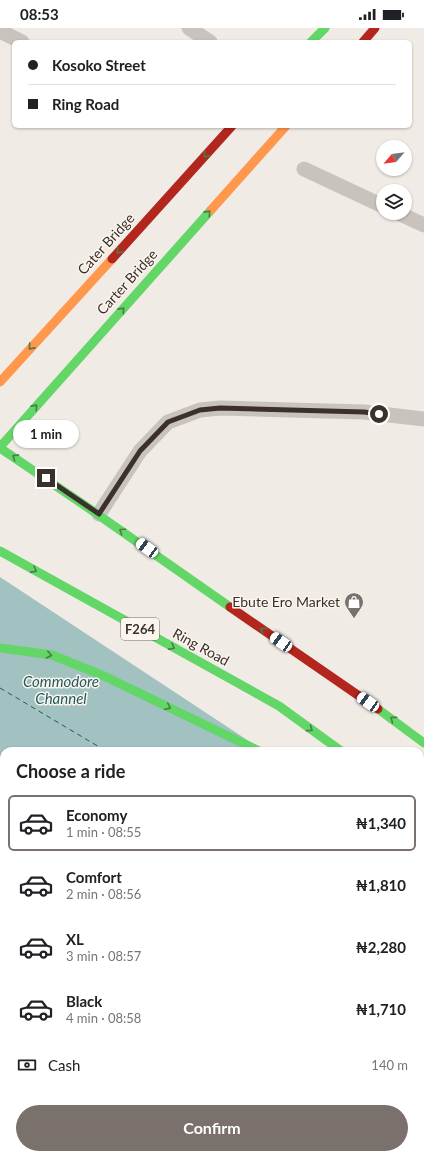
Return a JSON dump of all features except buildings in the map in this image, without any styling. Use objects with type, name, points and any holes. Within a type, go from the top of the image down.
[{"type":"main road","points":[[313,40],[325,28]]},
{"type":"main road","points":[[365,40],[376,28]]},
{"type":"main road","name":"Cater Bridge","points":[[0,382],[230,128]]},
{"type":"main road","name":"Carter Bridge","points":[[0,447],[284,128]]},
{"type":"main road","points":[[0,447],[99,514],[424,742]]},
{"type":"main road","name":"Ring Road","points":[[0,551],[279,706],[335,747]]},
{"type":"main road","points":[[0,648],[52,654],[104,676],[251,747]]},
{"type":"street","points":[[189,28],[207,40]]},
{"type":"street","points":[[0,31],[18,40]]},
{"type":"street","points":[[304,170],[376,203]]},
{"type":"street","points":[[412,219],[423,223]]},
{"type":"street","points":[[99,514],[140,451],[168,422],[200,410],[220,408],[364,412],[424,419]]},
{"type":"water","name":"Commodore Channel","points":[[0,577],[258,747],[0,747]]},
{"type":"ferry route","points":[[0,688],[99,747]]},
{"type":"traffic: fast","points":[[313,40],[325,28]]},
{"type":"traffic: fast","points":[[0,447],[211,210]]},
{"type":"traffic: fast","points":[[0,448],[230,607]]},
{"type":"traffic: fast","points":[[0,551],[279,706],[335,747]]},
{"type":"traffic: fast","points":[[0,648],[52,655],[104,676],[251,747]]},
{"type":"traffic: fast","points":[[378,709],[424,743]]},
{"type":"traffic: slow","points":[[211,210],[284,128]]},
{"type":"traffic: slow","points":[[0,382],[112,259]]},
{"type":"traffic: jam","points":[[365,40],[375,28]]},
{"type":"traffic: jam","points":[[112,259],[230,128]]},
{"type":"traffic: jam","points":[[230,607],[378,709]]},
{"type":"place","name":"Ebute Ero Market","points":[[354,619]]},
{"type":"route","points":[[46,478],[99,514],[140,451],[168,422],[200,410],[220,408],[364,412],[379,414]]}]
